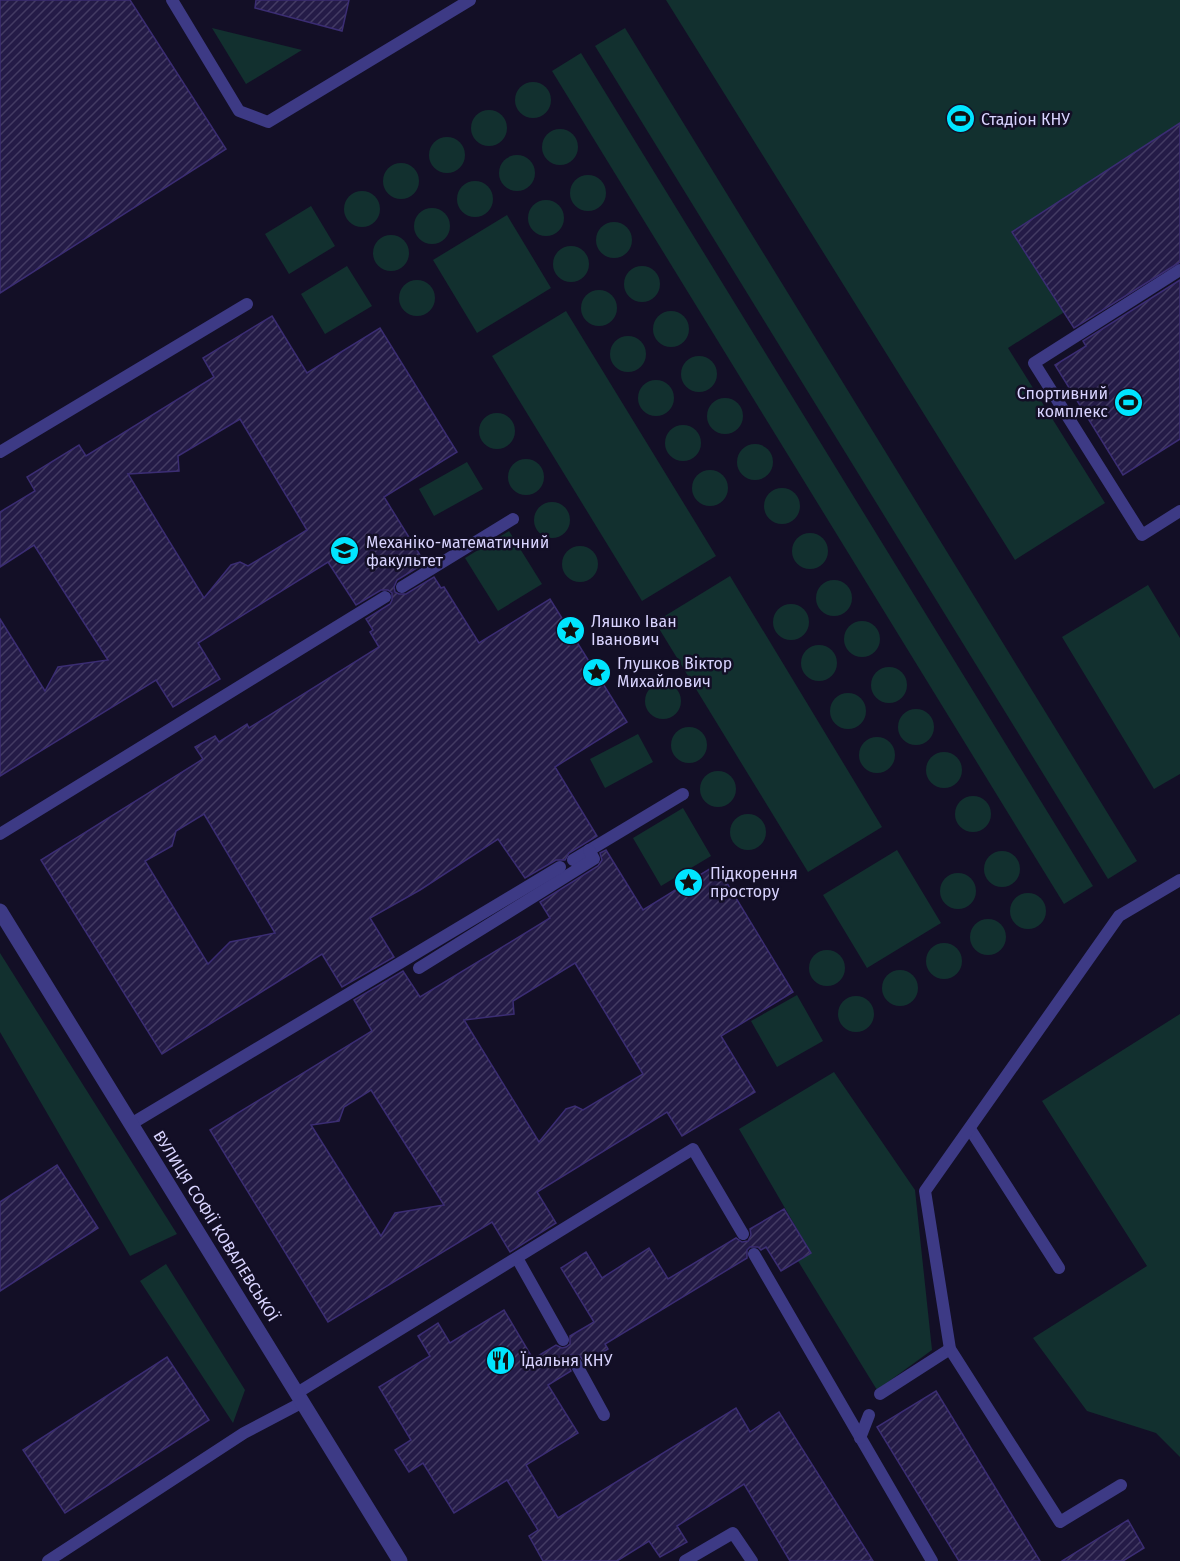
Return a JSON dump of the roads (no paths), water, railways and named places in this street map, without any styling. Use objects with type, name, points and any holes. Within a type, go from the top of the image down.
[{"type":"street","name":"ВУЛИЦЯ СОФІЇ КОВАЛЕВСЬКОЇ","points":[[0,911],[400,1561]]},
{"type":"lane","points":[[172,0],[240,111],[268,122],[470,0]]},
{"type":"lane","points":[[1180,270],[1034,363],[1142,535],[1180,512]]},
{"type":"lane","points":[[0,452],[247,304]]},
{"type":"lane","points":[[402,587],[513,519]]},
{"type":"lane","points":[[0,834],[385,597]]},
{"type":"lane","points":[[573,860],[683,794]]},
{"type":"lane","points":[[419,968],[594,859],[589,850]]},
{"type":"lane","points":[[131,1124],[560,867]]},
{"type":"lane","points":[[1121,1485],[1060,1522],[950,1349],[925,1191],[1119,916],[1180,880]]},
{"type":"lane","points":[[970,1128],[1059,1268]]},
{"type":"lane","points":[[48,1561],[517,1258],[693,1149],[742,1234]]},
{"type":"lane","points":[[754,1254],[932,1561]]},
{"type":"lane","points":[[517,1258],[563,1340]]},
{"type":"lane","points":[[880,1394],[950,1349]]},
{"type":"lane","points":[[575,1362],[604,1415]]},
{"type":"lane","points":[[860,1438],[869,1415]]},
{"type":"lane","points":[[685,1561],[733,1533],[752,1561]]},
{"type":"place","name":"Стадіон КНУ","points":[[960,119]]},
{"type":"place","name":"Спортивний комплекс","points":[[1129,402]]},
{"type":"place","name":"Механіко-математичний факультет","points":[[345,551]]},
{"type":"place","name":"Ляшко Іван Іванович","points":[[570,630]]},
{"type":"place","name":"Глушков Віктор Михайлович","points":[[596,672]]},
{"type":"place","name":"Підкорення простору","points":[[689,882]]},
{"type":"place","name":"Їдальня КНУ","points":[[500,1360]]}]
